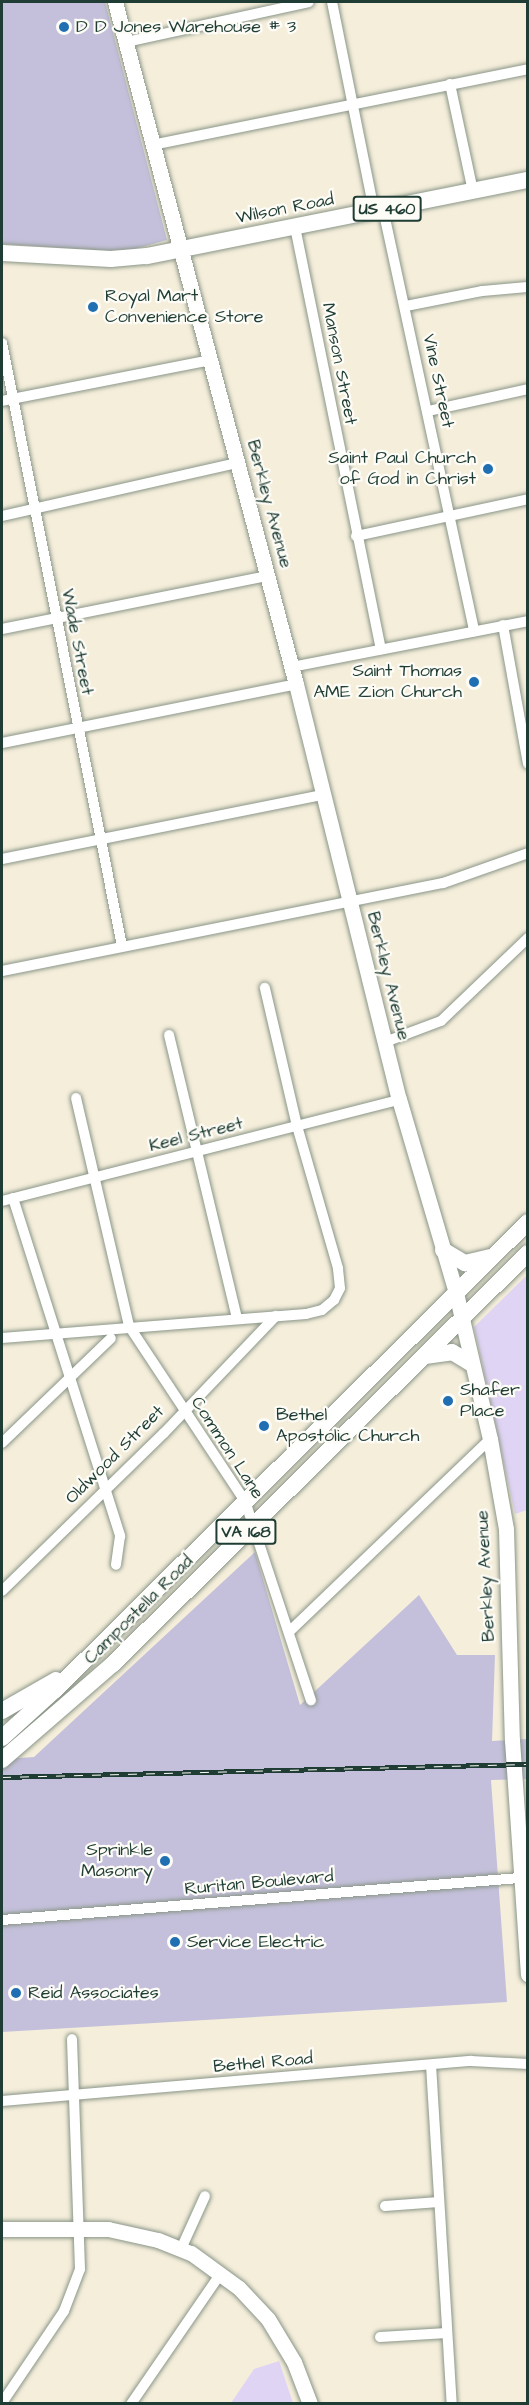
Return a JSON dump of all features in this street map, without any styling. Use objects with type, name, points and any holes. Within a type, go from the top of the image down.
[{"type":"main road","name":"Wilson Road","points":[[2,253],[111,259],[180,251],[528,180]]},
{"type":"main road","name":"Campostella Road","points":[[82,1664],[528,1221]]},
{"type":"main road","points":[[442,1250],[465,1263],[493,1256]]},
{"type":"main road","name":"Campostella Road","points":[[2,1760],[114,1664],[528,1253]]},
{"type":"main road","points":[[424,1356],[452,1352],[472,1364]]},
{"type":"main road","points":[[2,1711],[82,1664]]},
{"type":"main road","name":"VA 168","points":[[2,1738],[82,1664]]},
{"type":"street","name":"Berkley Avenue","points":[[115,2],[292,667],[399,1100],[456,1293],[490,1439],[506,1529],[519,1878],[528,1974]]},
{"type":"street","points":[[126,42],[309,2]]},
{"type":"street","name":"Vine Street","points":[[333,2],[353,104],[406,306],[474,631]]},
{"type":"street","points":[[152,145],[528,69]]},
{"type":"street","points":[[450,84],[473,191]]},
{"type":"street","name":"Manson Street","points":[[295,227],[356,536],[381,649]]},
{"type":"street","points":[[406,306],[482,291],[528,286]]},
{"type":"street","name":"Wade Street","points":[[2,343],[7,400],[34,509],[122,946]]},
{"type":"street","points":[[7,400],[211,360]]},
{"type":"street","points":[[428,411],[528,389]]},
{"type":"street","points":[[2,516],[238,463]]},
{"type":"street","points":[[356,536],[528,499]]},
{"type":"street","points":[[2,629],[268,576]]},
{"type":"street","points":[[292,667],[528,621]]},
{"type":"street","points":[[503,626],[527,758]]},
{"type":"street","points":[[2,742],[296,684]]},
{"type":"street","points":[[2,859],[323,795]]},
{"type":"street","points":[[2,971],[451,881],[528,853]]},
{"type":"street","points":[[385,1042],[441,1021],[528,938]]},
{"type":"street","points":[[2,1338],[315,1312],[334,1300],[340,1288],[338,1268],[297,1126],[265,988]]},
{"type":"street","points":[[169,1035],[195,1152],[237,1318]]},
{"type":"street","name":"Common Lane","points":[[76,1098],[129,1326],[245,1501],[311,1700]]},
{"type":"street","name":"Keel Street","points":[[2,1201],[399,1100]]},
{"type":"street","points":[[13,1198],[106,1488],[121,1543],[116,1565]]},
{"type":"street","name":"Oldwood Street","points":[[2,1591],[276,1316]]},
{"type":"street","points":[[2,1443],[69,1374],[111,1338]]},
{"type":"street","points":[[290,1631],[490,1439]]},
{"type":"street","name":"Ruritan Boulevard","points":[[2,1920],[519,1878]]},
{"type":"street","points":[[2,2403],[6,2386],[64,2311],[75,2288],[82,2227],[72,2039]]},
{"type":"street","name":"Bethel Road","points":[[2,2101],[471,2061],[528,2064]]},
{"type":"street","points":[[431,2065],[452,2403]]},
{"type":"street","points":[[181,2249],[205,2196]]},
{"type":"street","points":[[385,2206],[439,2202]]},
{"type":"street","points":[[2,2229],[82,2227],[129,2232],[181,2249],[221,2273],[258,2307],[278,2334],[310,2403]]},
{"type":"street","points":[[131,2403],[221,2273]]},
{"type":"street","points":[[380,2337],[447,2333]]},
{"type":"shaded area","points":[[2,2],[105,2],[167,240],[131,250],[106,251],[2,244]]},
{"type":"shaded area","points":[[527,1275],[527,1510],[515,1514],[474,1327]]},
{"type":"shaded area","points":[[255,1552],[300,1705],[419,1595],[457,1655],[495,1655],[492,1741],[527,1739],[527,1779],[491,1780],[507,2002],[2,2032],[2,1759],[34,1757]]},
{"type":"shaded area","points":[[279,2361],[293,2403],[231,2403],[254,2369]]},
{"type":"railway","points":[[2,1777],[528,1764]]},
{"type":"place","name":"D D Jones Warehouse # 3","points":[[64,27]]},
{"type":"place","name":"Royal Mart Convenience Store","points":[[93,307]]},
{"type":"place","name":"Saint Paul Church of God in Christ","points":[[488,469]]},
{"type":"place","name":"Saint Thomas AME Zion Church","points":[[474,682]]},
{"type":"place","name":"Shafer Place","points":[[448,1401]]},
{"type":"place","name":"Bethel Apostolic Church","points":[[264,1426]]},
{"type":"place","name":"Sprinkle Masonry","points":[[165,1861]]},
{"type":"place","name":"Service Electric","points":[[175,1942]]},
{"type":"place","name":"Reid Associates","points":[[16,1993]]}]
